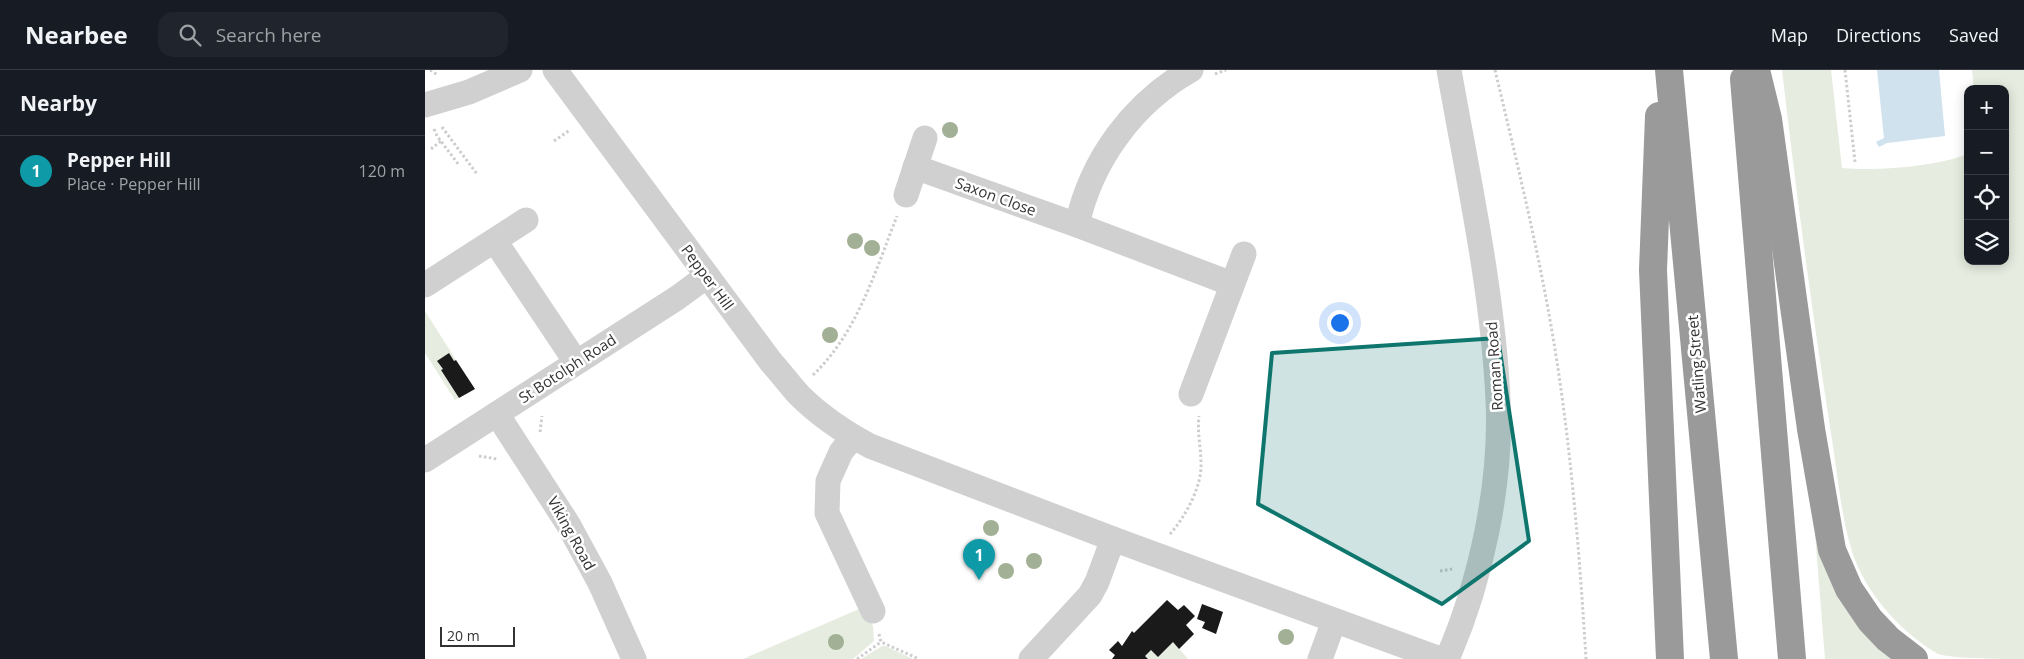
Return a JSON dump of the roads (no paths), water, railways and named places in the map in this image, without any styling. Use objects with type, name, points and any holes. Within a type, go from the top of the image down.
[{"type":"highway","points":[[1660,70],[1653,270],[1670,659]]},
{"type":"highway","name":"Watling Street","points":[[1669,70],[1724,659]]},
{"type":"highway","points":[[1743,70],[1792,659]]},
{"type":"highway","points":[[1756,70],[1768,119],[1811,429],[1832,550],[1849,589],[1870,620],[1888,639],[1914,659]]},
{"type":"street","points":[[429,117],[469,92],[520,70]]},
{"type":"street","name":"Pepper Hill","points":[[555,70],[707,276],[792,386],[823,416],[853,437],[923,467],[1440,659]]},
{"type":"street","name":"Roman Road","points":[[1447,659],[1470,596],[1488,522],[1496,465],[1498,402],[1495,356],[1488,303],[1449,70]]},
{"type":"street","points":[[1077,226],[1085,192],[1091,178],[1118,134],[1149,100],[1171,83],[1200,73]]},
{"type":"street","points":[[906,195],[925,138]]},
{"type":"street","name":"Saxon Close","points":[[915,167],[1232,284]]},
{"type":"street","points":[[425,285],[526,220]]},
{"type":"street","points":[[495,240],[576,362]]},
{"type":"street","points":[[1191,394],[1244,254]]},
{"type":"street","name":"St Botolph Road","points":[[425,460],[707,276]]},
{"type":"street","name":"Viking Road","points":[[497,414],[569,526],[603,590],[634,659]]},
{"type":"street","points":[[853,437],[841,452],[828,481],[827,513],[873,611]]},
{"type":"street","points":[[1031,659],[1090,595],[1097,582],[1113,538]]},
{"type":"street","points":[[1320,659],[1335,621]]},
{"type":"water","points":[[1877,70],[1939,70],[1945,136],[1887,143],[1879,147],[1876,142],[1884,138]]},
{"type":"place","name":"Pepper Hill","points":[[979,580]]}]
